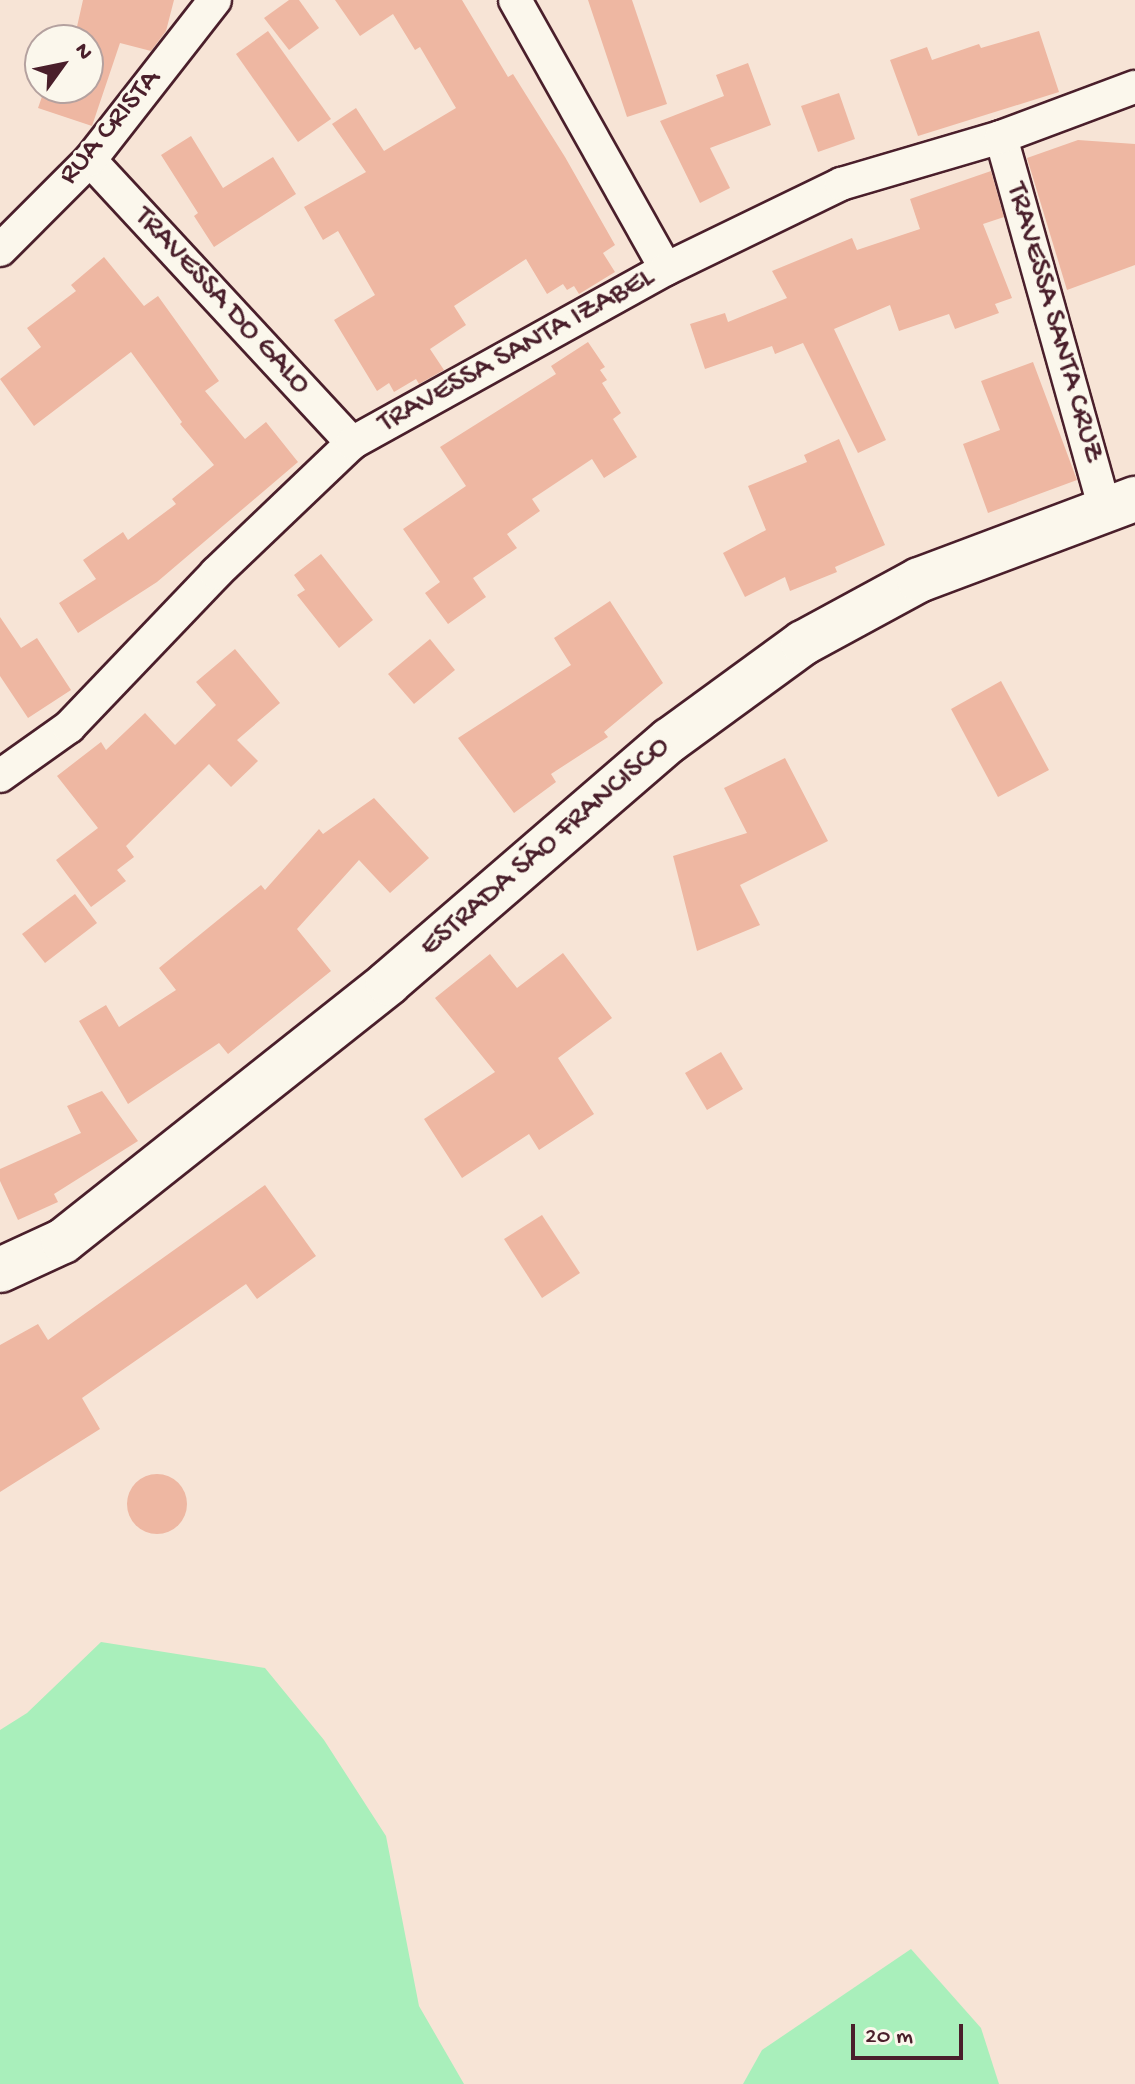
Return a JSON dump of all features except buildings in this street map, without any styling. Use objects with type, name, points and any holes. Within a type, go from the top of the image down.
[{"type":"street","name":"RUA CRISTA","points":[[0,250],[90,160],[215,0]]},
{"type":"street","points":[[515,0],[666,269]]},
{"type":"street","name":"TRAVESSA SANTA IZABEL","points":[[0,776],[69,727],[216,573],[352,443],[666,269],[841,184],[1001,137],[1135,87]]},
{"type":"street","name":"TRAVESSA SANTA CRUZ","points":[[1001,137],[1120,504]]},
{"type":"street","name":"TRAVESSA DO GALO","points":[[90,160],[352,443]]},
{"type":"street","name":"ESTRADA SÃO FRANCISCO","points":[[0,1270],[63,1241],[388,983],[670,740],[803,643],[919,580],[1120,504]]},
{"type":"green space","points":[[101,1642],[265,1668],[324,1740],[386,1836],[419,2006],[464,2084],[0,2084],[0,1730],[27,1713]]},
{"type":"green space","points":[[911,1949],[981,2028],[999,2084],[743,2084],[762,2050]]}]
